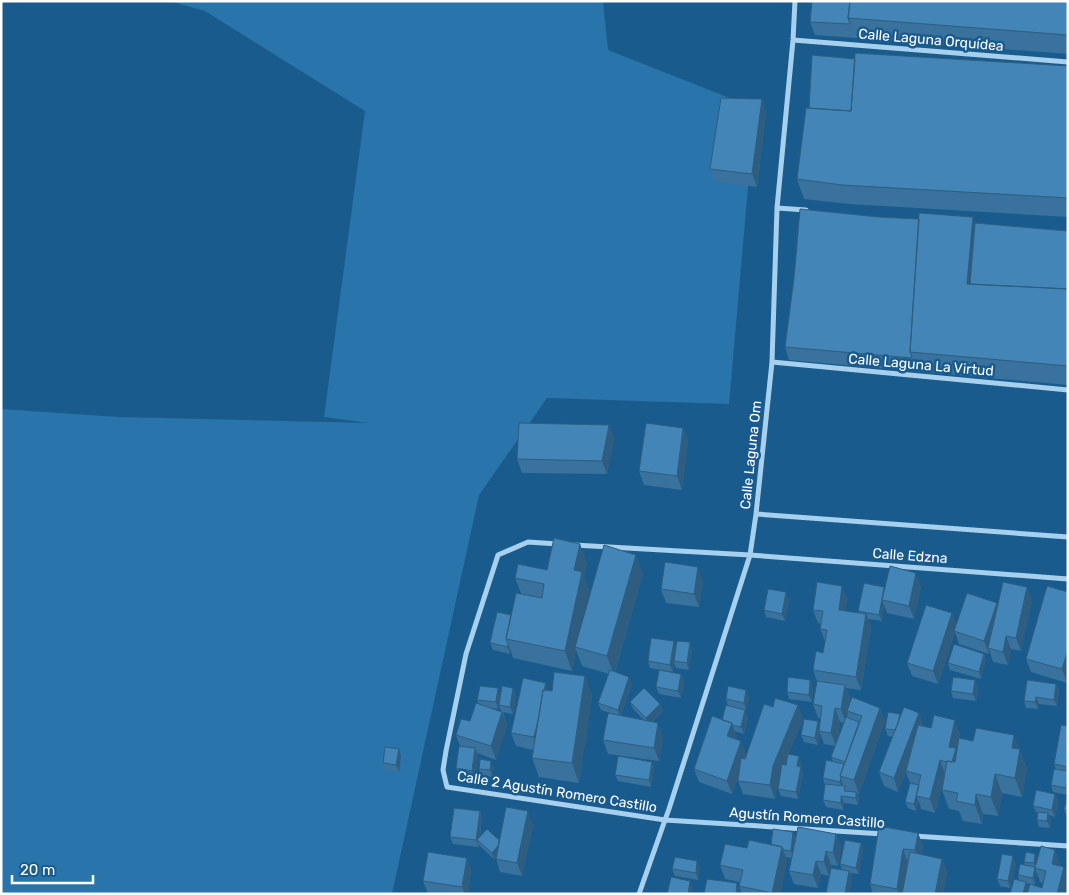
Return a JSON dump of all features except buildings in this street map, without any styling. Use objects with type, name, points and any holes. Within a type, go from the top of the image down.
[{"type":"street","name":"Calle Laguna Om","points":[[640,894],[750,555],[772,362],[777,208],[795,1]]},
{"type":"street","name":"Calle Laguna Orquídea","points":[[793,40],[1068,62]]},
{"type":"street","points":[[777,208],[816,211]]},
{"type":"street","name":"Calle Laguna La Virtud","points":[[772,362],[1068,390]]},
{"type":"street","points":[[756,514],[1068,537]]},
{"type":"street","name":"Calle Edzna","points":[[447,787],[443,770],[466,654],[498,554],[528,542],[750,555],[1068,579]]},
{"type":"street","name":"Calle 2 Agustín Romero Castillo","points":[[447,787],[665,820]]},
{"type":"street","name":"Agustín Romero Castillo","points":[[665,820],[891,835]]},
{"type":"street","points":[[910,836],[1068,846]]},
{"type":"shaded area","points":[[169,1],[603,1],[608,50],[755,108],[729,404],[547,398],[479,495],[392,894],[1,894],[1,409],[119,417],[368,423],[324,417],[365,111],[205,11]]}]
